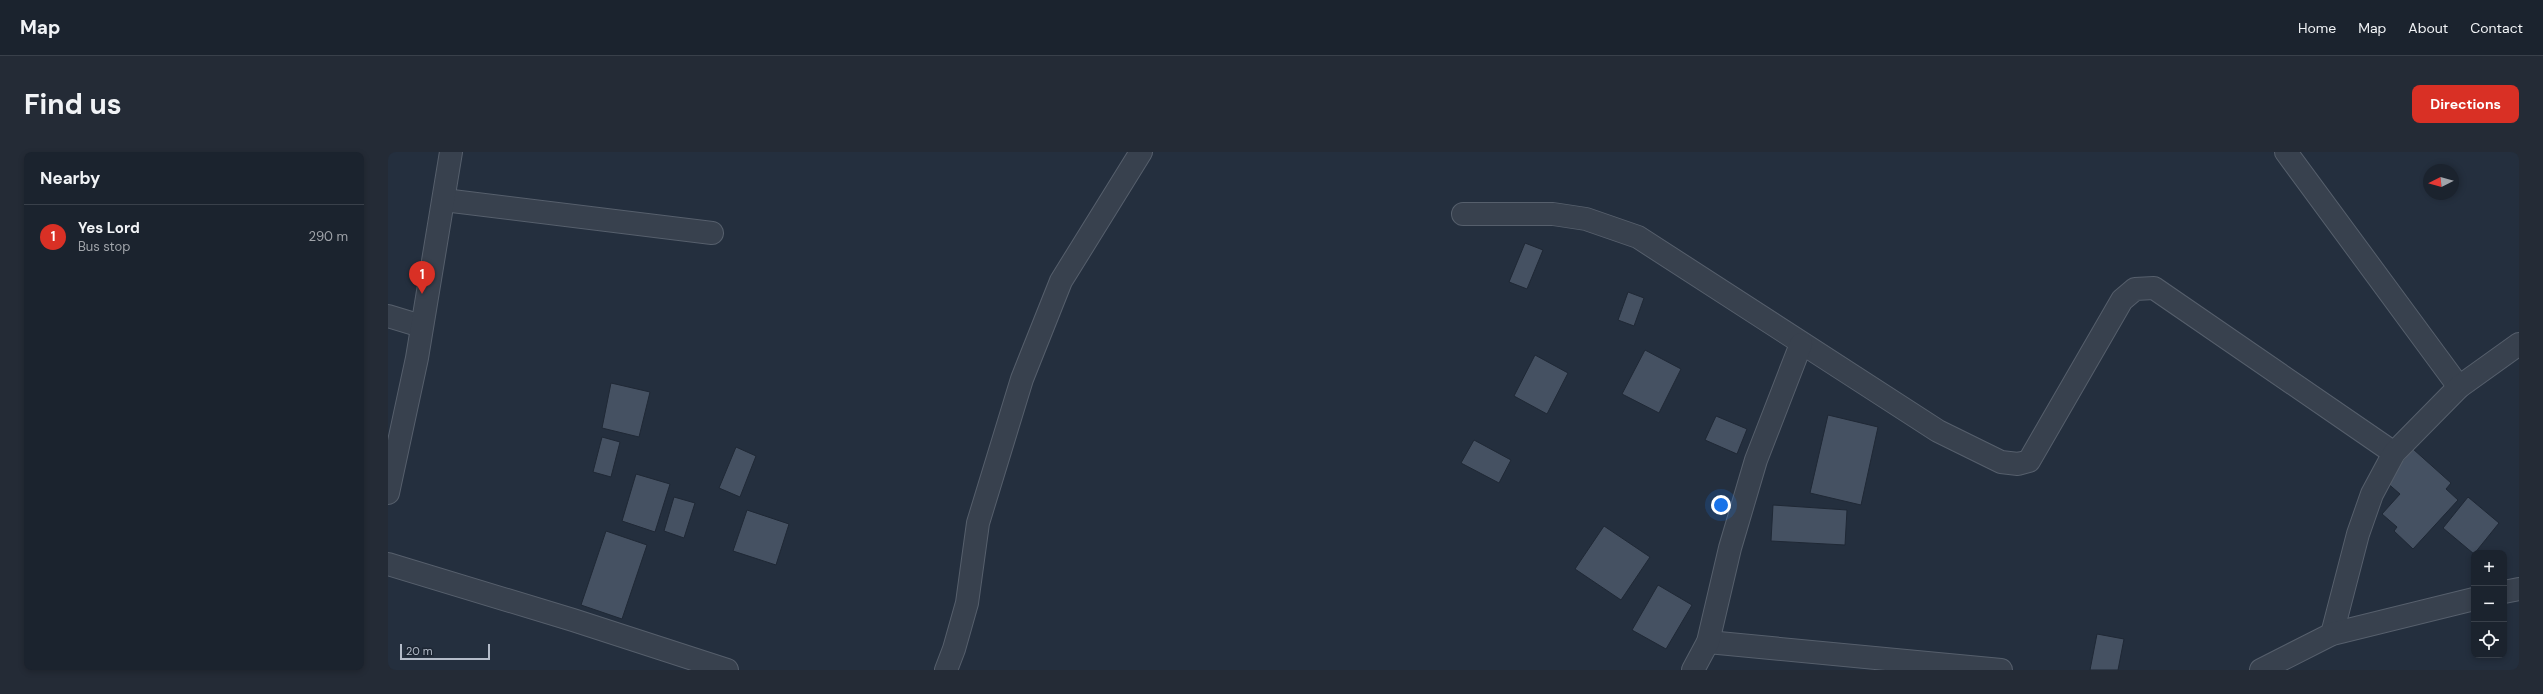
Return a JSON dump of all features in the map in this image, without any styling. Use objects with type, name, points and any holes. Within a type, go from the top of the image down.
[{"type":"street","points":[[388,493],[417,358],[421,326],[444,200],[451,152]]},
{"type":"street","points":[[946,670],[954,649],[967,603],[978,523],[1022,379],[1061,281],[1141,152]]},
{"type":"street","points":[[2286,152],[2459,387]]},
{"type":"street","points":[[444,200],[712,234]]},
{"type":"street","points":[[1462,214],[1553,214],[1586,219],[1638,237],[1801,344],[1938,431],[2001,462],[2018,464],[2029,461],[2122,300],[2135,289],[2154,288],[2394,453]]},
{"type":"street","points":[[388,316],[421,326]]},
{"type":"street","points":[[1693,670],[1708,642],[1730,548],[1756,460],[1801,344]]},
{"type":"street","points":[[2332,634],[2358,534],[2372,494],[2394,453],[2459,387],[2519,344]]},
{"type":"street","points":[[388,564],[572,620],[727,670]]},
{"type":"street","points":[[2507,591],[2519,589]]},
{"type":"street","points":[[2261,670],[2332,634],[2471,600]]},
{"type":"street","points":[[1708,642],[2002,670]]},
{"type":"building","points":[[1525,243],[1543,250],[1527,289],[1509,282]]},
{"type":"building","points":[[1628,292],[1644,298],[1634,326],[1618,320]]},
{"type":"building","points":[[1645,350],[1681,369],[1659,413],[1622,394]]},
{"type":"building","points":[[1535,355],[1568,373],[1547,414],[1514,396]]},
{"type":"building","points":[[611,383],[650,392],[639,437],[602,428]]},
{"type":"building","points":[[1828,415],[1878,427],[1861,505],[1810,493]]},
{"type":"building","points":[[1716,416],[1747,429],[1737,454],[1705,440]]},
{"type":"building","points":[[602,437],[620,442],[611,477],[593,472]]},
{"type":"building","points":[[1474,440],[1511,460],[1499,483],[1461,463]]},
{"type":"building","points":[[736,447],[756,456],[740,497],[719,488]]},
{"type":"building","points":[[2413,449],[2451,483],[2446,489],[2458,500],[2413,549],[2394,531],[2397,527],[2382,514],[2400,494],[2385,481]]},
{"type":"building","points":[[636,474],[670,484],[655,532],[622,521]]},
{"type":"building","points":[[674,497],[695,503],[684,538],[664,531]]},
{"type":"building","points":[[2468,497],[2499,523],[2477,550],[2471,550],[2471,551],[2443,528]]},
{"type":"building","points":[[1773,505],[1847,510],[1845,545],[1771,541]]},
{"type":"building","points":[[747,510],[789,524],[776,565],[733,551]]},
{"type":"building","points":[[1604,526],[1650,557],[1621,600],[1575,569]]},
{"type":"building","points":[[606,531],[647,545],[622,619],[581,605]]},
{"type":"building","points":[[1658,585],[1692,605],[1666,649],[1632,630]]},
{"type":"building","points":[[2097,634],[2124,639],[2118,670],[2090,670]]},
{"type":"place","name":"Yes Lord","points":[[422,294]]}]
